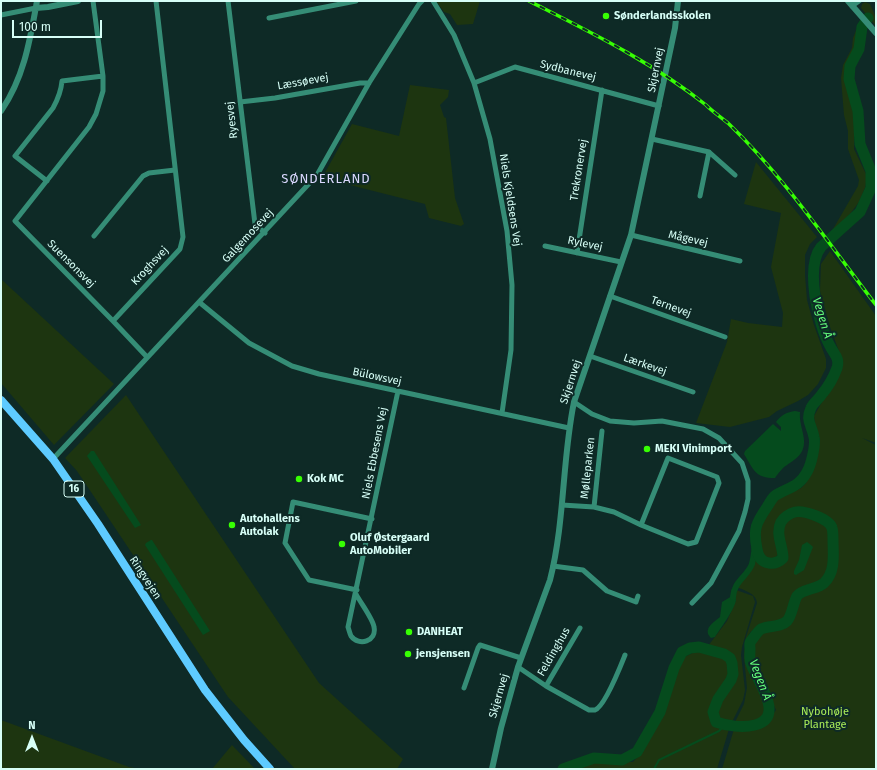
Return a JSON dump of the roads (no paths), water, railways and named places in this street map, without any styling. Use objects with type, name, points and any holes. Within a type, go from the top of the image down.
[{"type":"main road","name":"Ringvejen","points":[[1,400],[53,459],[98,524],[205,690],[234,728],[270,769]]},
{"type":"street","points":[[1,111],[18,82],[26,57],[37,1]]},
{"type":"street","points":[[1,15],[36,8],[48,8],[78,1]]},
{"type":"street","name":"Suensonsvej","points":[[93,1],[103,76],[103,91],[96,114],[89,127],[15,222],[147,357]]},
{"type":"street","name":"Kroghsvej","points":[[113,321],[180,249],[183,237],[156,1]]},
{"type":"street","name":"Ryesvej","points":[[228,1],[255,224],[265,233]]},
{"type":"street","points":[[269,18],[356,1]]},
{"type":"street","name":"Galgemosevej","points":[[53,459],[147,357],[265,233],[317,175],[369,83],[422,1]]},
{"type":"street","name":"Niels Kjeldsens Vej","points":[[433,1],[454,35],[474,83],[490,139],[507,231],[512,286],[511,350],[502,413]]},
{"type":"street","name":"Skjernvej","points":[[492,769],[501,728],[518,667],[554,566],[562,506],[569,428],[574,402],[631,235],[675,28],[678,1]]},
{"type":"street","points":[[859,1],[850,3],[876,33]]},
{"type":"street","name":"Sydbanevej","points":[[474,83],[514,68],[659,106]]},
{"type":"street","points":[[47,181],[15,156],[53,108],[61,91],[62,81],[103,76]]},
{"type":"street","name":"Læssøevej","points":[[240,102],[275,98],[360,83],[369,83]]},
{"type":"street","name":"Trekronervej","points":[[577,252],[602,90]]},
{"type":"street","points":[[652,139],[709,152],[734,175]]},
{"type":"street","points":[[700,196],[709,152]]},
{"type":"street","points":[[94,236],[143,176],[149,173],[175,170]]},
{"type":"street","name":"Mågevej","points":[[631,235],[740,261]]},
{"type":"street","name":"Rylevej","points":[[545,246],[621,262]]},
{"type":"street","name":"Ternevej","points":[[610,296],[724,337]]},
{"type":"street","name":"Bülowsvej","points":[[199,302],[250,343],[292,366],[319,374],[569,428]]},
{"type":"street","name":"Lærkevej","points":[[590,356],[693,392]]},
{"type":"street","name":"Niels Ebbesens Vej","points":[[356,592],[374,626],[374,634],[371,639],[363,642],[357,641],[351,636],[348,627],[398,391]]},
{"type":"street","points":[[574,402],[592,414],[610,421],[634,423],[662,421],[703,429],[719,438],[742,463],[748,481],[748,499],[739,532],[711,583],[692,603]]},
{"type":"street","name":"Mølleparken","points":[[594,507],[602,431]]},
{"type":"street","name":"Mølleparken","points":[[562,506],[594,507],[614,512],[641,525],[688,544],[696,542],[719,483],[717,477],[668,458],[641,525]]},
{"type":"street","points":[[356,592],[309,580],[285,543],[293,502],[372,519]]},
{"type":"street","points":[[554,566],[583,570],[607,591],[636,602],[638,596]]},
{"type":"street","name":"Feldinghus","points":[[546,686],[580,628]]},
{"type":"street","points":[[464,688],[480,645],[521,658]]},
{"type":"street","name":"Feldinghus","points":[[518,667],[546,686],[589,710],[594,710],[599,707],[612,686],[625,654]]},
{"type":"waterway","name":"Vegen Å","points":[[563,769],[594,758],[622,760],[637,752],[660,712],[674,668],[682,652],[690,648],[699,647],[724,654],[730,658],[732,663],[733,674],[731,680],[718,699],[713,712],[716,722],[725,725],[745,726],[755,725],[764,721],[768,714],[769,707],[767,698],[750,662],[750,642],[761,629],[778,626],[787,621],[797,596],[802,592],[818,587],[828,579],[832,568],[833,531],[827,521],[822,518],[804,512],[795,512],[783,519],[779,526],[779,536],[783,558],[775,563],[766,562],[759,556],[755,536],[756,526],[773,497],[801,481],[809,469],[814,450],[814,437],[809,420],[809,412],[813,404],[829,385],[838,365],[836,356],[821,324],[815,296],[814,268],[816,256],[821,247],[860,212],[871,188],[871,171],[860,144],[858,111],[849,79],[850,66],[859,49],[862,27],[868,18]]},
{"type":"waterway","points":[[733,597],[738,583],[752,564],[755,538]]},
{"type":"waterway","points":[[654,769],[659,760],[719,731],[726,724]]},
{"type":"railway","points":[[529,1],[598,36],[642,61],[685,89],[729,124],[769,166],[788,189],[876,305]]},
{"type":"place","name":"Sønderlandsskolen","points":[[606,16]]},
{"type":"place","name":"MEKI Vinimport","points":[[647,449]]},
{"type":"place","name":"Kok MC","points":[[299,479]]},
{"type":"place","name":"Autohallens Autolak","points":[[232,525]]},
{"type":"place","name":"Oluf Østergaard AutoMobiler","points":[[342,544]]},
{"type":"place","name":"DANHEAT","points":[[409,632]]},
{"type":"place","name":"jensjensen","points":[[408,654]]},
{"type":"district","name":"SØNDERLAND","points":[[326,179]]},
{"type":"park label","name":"Nybohøje Plantage","points":[[825,718]]}]
